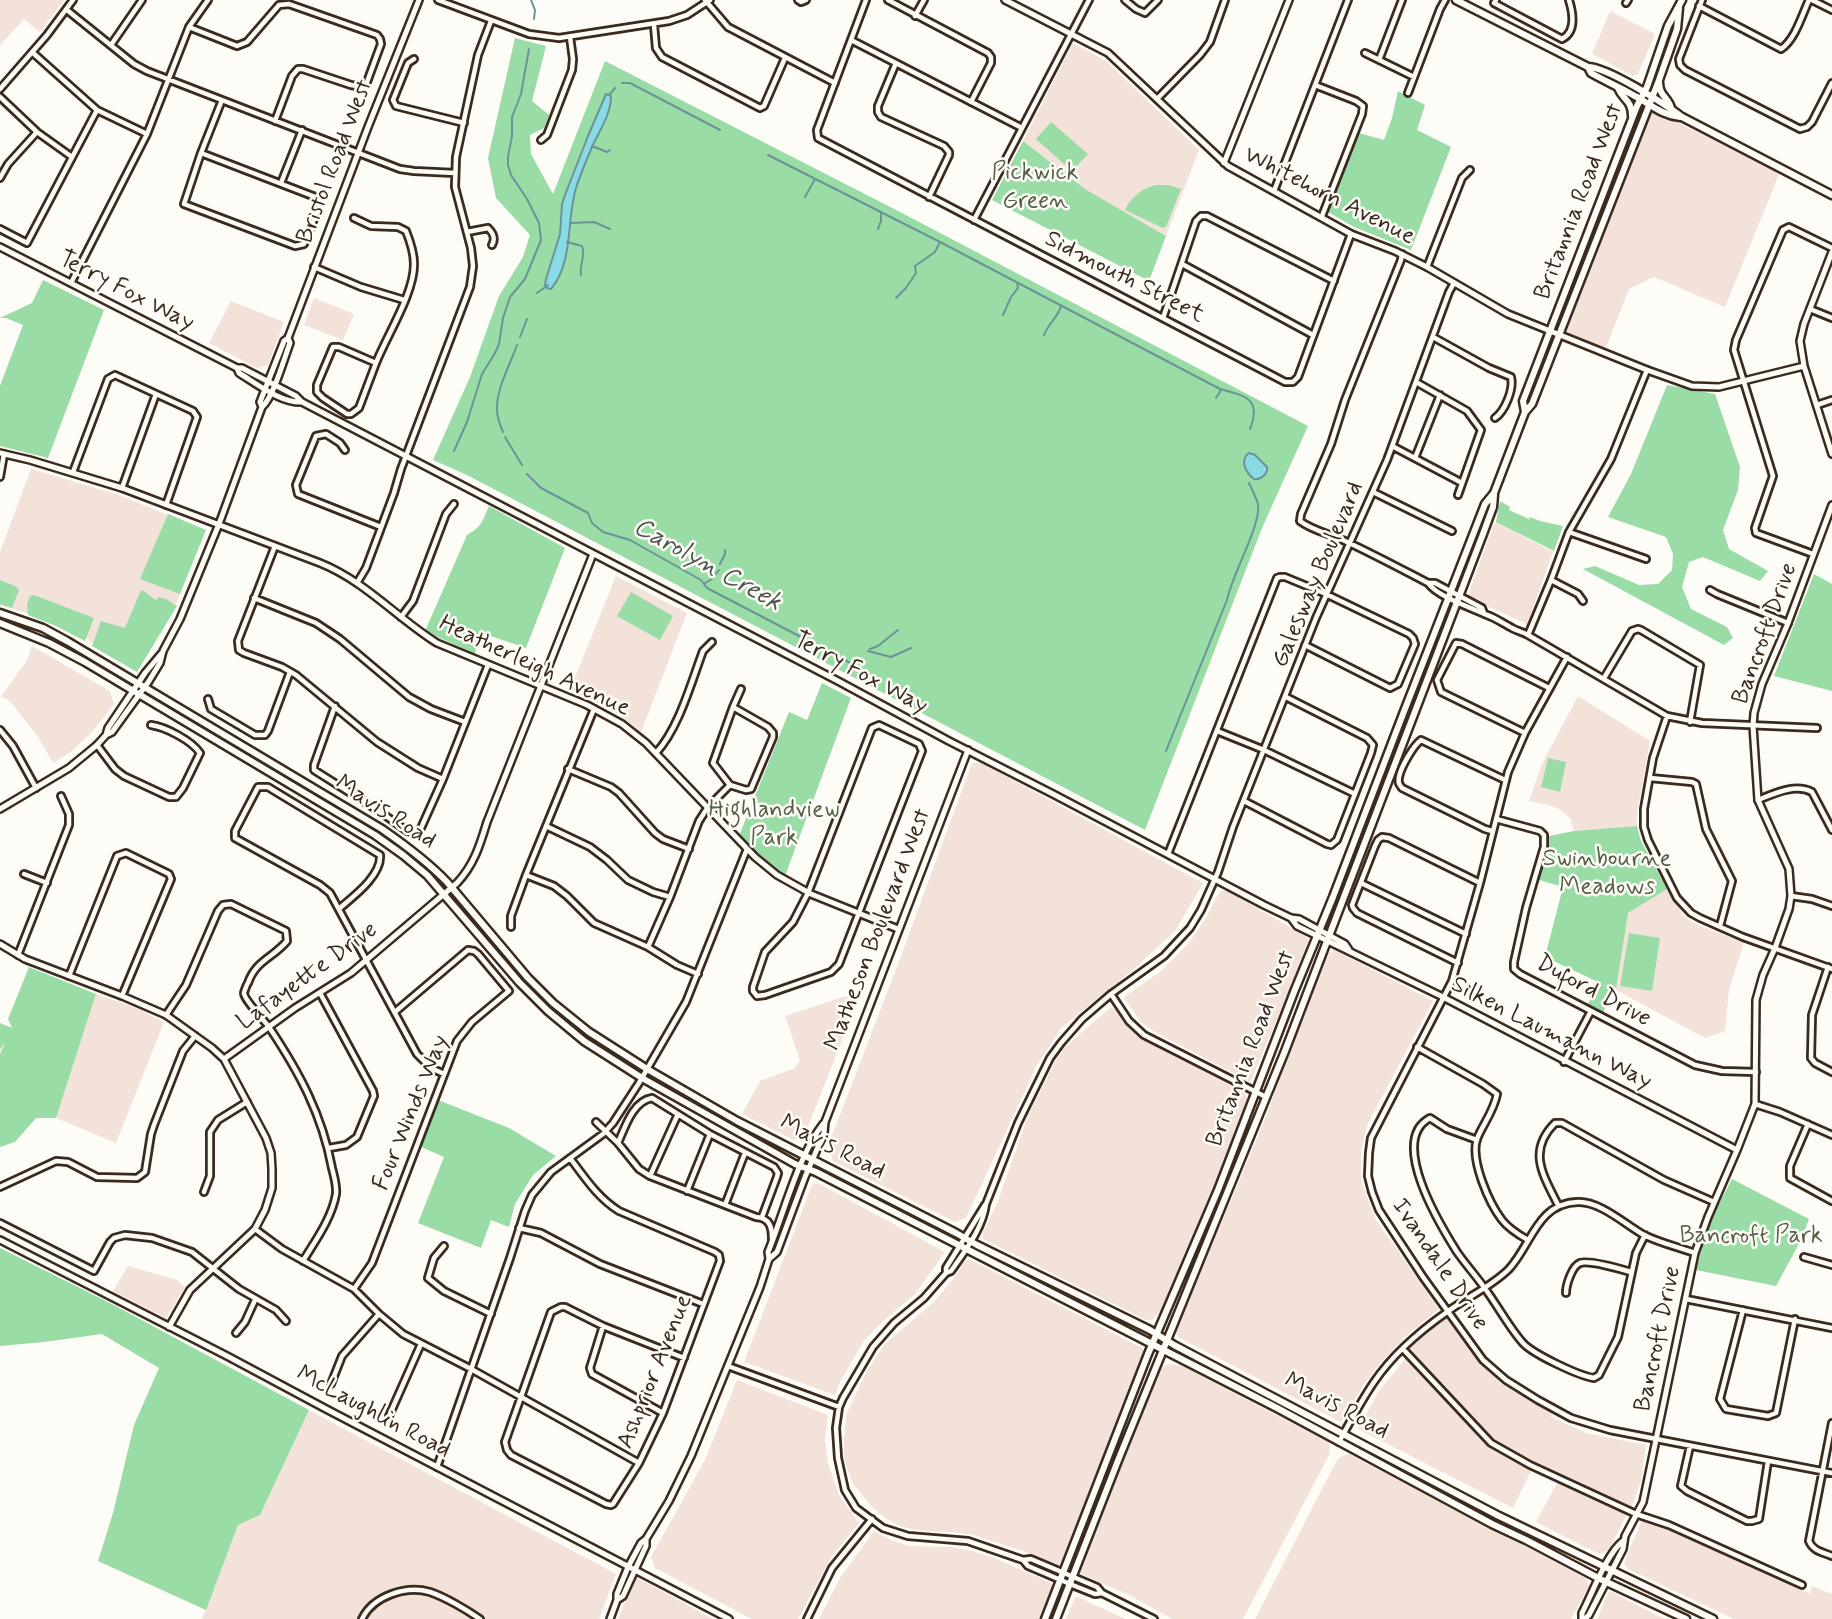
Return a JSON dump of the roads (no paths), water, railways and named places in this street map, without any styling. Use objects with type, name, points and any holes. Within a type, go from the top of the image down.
[{"type":"main road","points":[[1455,0],[1588,67],[1596,67],[1670,116],[1682,117]]},
{"type":"main road","name":"Britannia Road West","points":[[1525,412],[1523,401],[1668,26],[1682,0]]},
{"type":"main road","name":"Britannia Road West","points":[[1045,1619],[1066,1578],[1163,1350],[1266,1097],[1454,597],[1485,504],[1494,493],[1525,412],[1532,404],[1635,144],[1677,29],[1679,8]]},
{"type":"main road","points":[[1588,67],[1591,73],[1618,88],[1642,96]]},
{"type":"main road","points":[[1659,80],[1661,93],[1670,102],[1671,109]]},
{"type":"main road","points":[[1618,88],[1620,94],[1630,103],[1632,120]]},
{"type":"main road","points":[[1650,101],[1671,109],[1832,195]]},
{"type":"main road","name":"Britannia Road West","points":[[1056,1619],[1066,1578],[1156,1334],[1218,1190],[1318,933],[1454,597]]},
{"type":"main road","name":"Mavis Road","points":[[0,613],[56,635],[382,829],[418,855],[452,888],[528,978],[553,1003],[589,1032],[647,1069],[805,1157],[1156,1334],[1499,1516],[1713,1619]]},
{"type":"main road","name":"Mavis Road","points":[[0,623],[49,643],[375,835],[404,855],[427,875],[519,982],[548,1011],[584,1041],[642,1077],[768,1149],[1277,1408],[1603,1580],[1686,1619]]},
{"type":"main road","points":[[1056,1295],[1062,1286]]},
{"type":"street","points":[[0,89],[53,28],[73,0]]},
{"type":"street","points":[[111,45],[142,0]]},
{"type":"street","points":[[71,284],[147,134],[189,27],[208,0]]},
{"type":"street","name":"Bristol Road West","points":[[0,808],[69,768],[112,732],[141,685],[160,663],[219,524],[261,407],[260,402],[271,383],[284,341],[288,338],[419,0]]},
{"type":"street","points":[[438,0],[536,36],[559,38],[654,24],[687,15],[708,1],[728,27],[835,83]]},
{"type":"street","points":[[798,0],[806,0]]},
{"type":"street","name":"Sidmouth Street","points":[[866,0],[817,130],[818,138],[1285,382],[1293,382],[1298,377],[1351,234]]},
{"type":"street","points":[[888,0],[988,53],[991,63],[971,102]]},
{"type":"street","points":[[915,16],[924,0]]},
{"type":"street","name":"Whitehorn Avenue","points":[[1005,0],[1108,53],[1224,163],[1351,234],[1427,267],[1508,314],[1696,387],[1719,387],[1804,366]]},
{"type":"street","points":[[974,220],[1089,0]]},
{"type":"street","points":[[1125,0],[1145,13],[1158,0]]},
{"type":"street","points":[[1157,99],[1210,42],[1225,0]]},
{"type":"street","points":[[1224,163],[1289,0]]},
{"type":"street","points":[[1275,191],[1348,0]]},
{"type":"street","points":[[1379,60],[1402,0]]},
{"type":"street","points":[[1408,93],[1445,0]]},
{"type":"street","points":[[1496,0],[1494,3],[1562,39],[1568,35],[1572,23],[1569,0]]},
{"type":"street","points":[[1702,0],[1679,59],[1685,70],[1800,129],[1807,127],[1812,121],[1832,83]]},
{"type":"street","points":[[1699,6],[1781,49],[1790,41],[1810,0],[1832,10]]},
{"type":"street","points":[[189,27],[237,46],[247,42],[279,5],[285,3],[377,35],[380,44],[363,87],[298,69],[292,76],[275,121]]},
{"type":"street","points":[[67,10],[141,68],[400,169],[455,173]]},
{"type":"street","points":[[357,583],[366,568],[470,287],[472,266],[467,232],[455,187],[456,158],[478,55],[491,21]]},
{"type":"street","points":[[654,24],[656,48],[662,57],[760,108],[764,106],[785,58]]},
{"type":"street","points":[[541,140],[547,135],[572,70],[570,37]]},
{"type":"street","points":[[851,40],[1022,128]]},
{"type":"street","points":[[32,52],[97,110],[147,134]]},
{"type":"street","points":[[1365,53],[1414,77]]},
{"type":"street","points":[[414,59],[408,63],[393,100],[396,106],[464,123]]},
{"type":"street","points":[[895,63],[878,106],[878,113],[881,117],[944,146],[949,152],[929,197]]},
{"type":"street","points":[[1315,85],[1363,106],[1322,216]]},
{"type":"street","points":[[0,97],[37,132],[72,157]]},
{"type":"street","points":[[201,153],[318,198],[317,212],[304,244],[299,246],[186,206],[184,201],[201,153],[222,100]]},
{"type":"street","points":[[0,229],[27,243],[97,110]]},
{"type":"street","points":[[281,183],[302,130]]},
{"type":"street","points":[[0,178],[8,164],[37,132]]},
{"type":"street","points":[[1427,267],[1462,178],[1470,170]]},
{"type":"street","points":[[1163,318],[1196,221],[1201,216],[1207,216],[1334,281]]},
{"type":"street","points":[[354,218],[371,226],[398,227],[406,231],[414,261],[413,277],[359,408],[347,414],[317,394],[317,385],[333,347],[376,363]]},
{"type":"street","points":[[1813,554],[1756,533],[1755,528],[1773,476],[1734,349],[1783,230],[1789,227],[1832,250],[1800,341],[1804,366],[1832,454]]},
{"type":"street","points":[[467,232],[488,228],[494,236],[492,245]]},
{"type":"street","name":"Terry Fox Way","points":[[0,247],[296,396],[302,402],[406,457],[1291,918],[1297,926],[1328,938]]},
{"type":"street","points":[[1402,254],[1300,521],[1429,583],[1435,583],[1454,597],[1482,608],[1484,613],[1567,657],[1667,716],[1690,722],[1817,727]]},
{"type":"street","points":[[1182,264],[1313,335]]},
{"type":"street","points":[[314,267],[361,287],[404,300]]},
{"type":"street","name":"Galesway Boulevard","points":[[839,1407],[873,1347],[946,1273],[946,1268],[985,1215],[986,1204],[1018,1123],[1051,1058],[1078,1022],[1111,994],[1164,956],[1190,928],[1201,910],[1305,645],[1392,446],[1454,284]]},
{"type":"street","points":[[1810,309],[1832,318]]},
{"type":"street","points":[[1433,337],[1511,377],[1513,383],[1502,413],[1495,418]]},
{"type":"street","name":"Terry Fox Way","points":[[237,368],[239,373],[268,390],[293,402],[302,402]]},
{"type":"street","points":[[1525,634],[1551,580],[1569,532],[1611,458],[1647,370]]},
{"type":"street","points":[[73,472],[110,377],[115,375],[193,411],[197,417],[166,505]]},
{"type":"street","points":[[1416,382],[1467,411],[1481,430],[1458,495]]},
{"type":"street","points":[[122,488],[156,394]]},
{"type":"street","points":[[1415,458],[1440,395]]},
{"type":"street","points":[[1817,405],[1832,400]]},
{"type":"street","points":[[345,450],[338,441],[326,434],[316,436],[296,485],[298,494],[381,527]]},
{"type":"street","points":[[1392,446],[1462,483]]},
{"type":"street","points":[[0,477],[2,453]]},
{"type":"street","name":"Heatherleigh Avenue","points":[[2,453],[122,488],[327,566],[357,583],[421,634],[440,645],[594,709],[622,724],[646,743],[747,849],[777,875],[808,893],[898,929]]},
{"type":"street","points":[[1373,492],[1452,531]]},
{"type":"street","points":[[401,617],[413,601],[446,514],[454,504]]},
{"type":"street","name":"Bancroft Drive","points":[[1584,1619],[1589,1615],[1617,1546],[1623,1541],[1643,1502],[1695,1253],[1755,1104],[1756,1000],[1789,909],[1791,896],[1789,869],[1785,857],[1758,800],[1753,726],[1762,684],[1832,505]]},
{"type":"street","points":[[1569,532],[1646,559]]},
{"type":"street","points":[[275,546],[238,640],[239,650],[290,672],[386,748],[418,768],[443,779]]},
{"type":"street","name":"Lafayette Drive","points":[[224,1059],[351,973],[463,876],[473,862],[593,554]]},
{"type":"street","points":[[1168,854],[1277,578],[1285,577],[1326,594],[1409,634],[1415,644],[1398,684],[1390,688],[1305,645]]},
{"type":"street","points":[[1551,580],[1578,594],[1583,601]]},
{"type":"street","points":[[1710,590],[1788,623]]},
{"type":"street","points":[[254,598],[316,623],[340,639],[409,697],[465,722]]},
{"type":"street","points":[[1604,678],[1632,631],[1642,631],[1700,665],[1690,722]]},
{"type":"street","points":[[656,753],[676,722],[704,651],[712,642]]},
{"type":"street","points":[[1525,733],[1441,692],[1437,680],[1456,643],[1549,688]]},
{"type":"street","name":"Ivandale Drive","points":[[1567,657],[1525,733],[1505,780],[1452,981],[1371,1138],[1368,1176],[1372,1192],[1380,1210],[1483,1360],[1516,1387],[1581,1422],[1609,1430],[1832,1472]]},
{"type":"street","points":[[335,706],[314,765],[316,772],[412,834],[421,828],[488,665]]},
{"type":"street","points":[[208,699],[211,709],[255,735],[265,735],[290,672]]},
{"type":"street","points":[[733,707],[768,727],[773,733],[751,789],[746,790],[730,785],[713,763],[733,707],[741,689]]},
{"type":"street","points":[[1244,801],[1330,845],[1337,840],[1373,748],[1371,742],[1286,697]]},
{"type":"street","points":[[511,927],[511,916],[526,875],[594,709]]},
{"type":"street","points":[[1667,716],[1656,746],[1644,809],[1644,827],[1648,840],[1677,898],[1691,914],[1742,937],[1830,968],[1812,1015],[1811,1058],[1832,1072]]},
{"type":"street","points":[[97,745],[115,769],[124,776],[169,797],[176,797],[200,752],[161,726],[151,725]]},
{"type":"street","points":[[883,726],[919,744],[922,751],[839,964],[835,969],[757,996],[753,987],[764,954],[793,922],[808,893],[872,728],[883,726]]},
{"type":"street","points":[[0,730],[13,746],[36,788]]},
{"type":"street","points":[[1217,731],[1264,750],[1355,794]]},
{"type":"street","points":[[1492,831],[1485,830],[1402,788],[1398,778],[1410,752],[1421,740],[1505,780]]},
{"type":"street","name":"Matheson Boulevard West","points":[[610,1619],[617,1600],[623,1596],[631,1568],[646,1546],[646,1539],[691,1457],[769,1259],[777,1252],[968,750]]},
{"type":"street","points":[[568,769],[611,787],[655,833],[689,849]]},
{"type":"street","points":[[1650,778],[1696,784],[1706,829],[1732,881],[1720,926]]},
{"type":"street","points":[[648,947],[699,821],[708,807],[730,785]]},
{"type":"street","points":[[340,908],[369,882],[380,862],[380,855],[268,787],[258,787],[235,831],[236,840],[320,884],[330,893],[417,1054],[431,1068],[444,1074]]},
{"type":"street","points":[[1758,800],[1785,790],[1806,789],[1812,792],[1832,830]]},
{"type":"street","points":[[18,956],[69,825],[69,814],[61,796]]},
{"type":"street","name":"Duford Drive","points":[[1496,819],[1540,831],[1544,835],[1544,847],[1526,908],[1514,969],[1695,1065],[1722,1071],[1756,1072]]},
{"type":"street","points":[[545,826],[590,847],[628,880],[670,897]]},
{"type":"street","points":[[1458,963],[1357,913],[1352,905],[1375,846],[1382,837],[1390,838],[1479,883]]},
{"type":"street","points":[[437,1466],[528,1203],[551,1172],[614,1123],[686,1002],[747,849]]},
{"type":"street","points":[[69,976],[117,856],[122,852],[126,853],[169,874],[170,879],[122,996]]},
{"type":"street","points":[[23,874],[47,883]]},
{"type":"street","points":[[526,875],[554,886],[594,923],[648,947],[698,974]]},
{"type":"street","points":[[1361,883],[1466,934]]},
{"type":"street","points":[[1791,896],[1832,906]]},
{"type":"street","points":[[166,1015],[186,985],[223,905],[231,904],[286,931],[287,941],[259,963],[244,992],[246,1002],[259,1013],[284,1050],[312,1100],[329,1149],[337,1190],[327,1219],[303,1261]]},
{"type":"street","name":"Silken Laumann Way","points":[[1328,938],[1345,944],[1349,950],[1737,1150]]},
{"type":"street","points":[[0,944],[18,956],[166,1015],[212,1048],[224,1059],[266,1138],[271,1153],[272,1188],[265,1210],[255,1229],[190,1290],[169,1327]]},
{"type":"street","name":"Four Winds Way","points":[[354,1289],[372,1263],[453,1049],[472,1022],[509,991],[478,954],[468,950],[395,1012]]},
{"type":"street","points":[[320,993],[374,1096],[357,1137],[346,1145],[329,1149]]},
{"type":"street","points":[[1111,994],[1129,1021],[1144,1035],[1266,1097]]},
{"type":"street","points":[[1564,1062],[1591,1011]]},
{"type":"street","points":[[0,1187],[62,1160],[97,1177],[141,1177],[145,1172],[154,1125],[183,1051],[195,1036]]},
{"type":"street","points":[[1417,1047],[1497,1094],[1477,1140],[1475,1158],[1495,1209],[1511,1229],[1528,1240]]},
{"type":"street","points":[[618,1143],[641,1102],[652,1098],[710,1134],[774,1167],[778,1174],[762,1217]]},
{"type":"street","points":[[204,1192],[210,1176],[210,1132],[218,1120],[247,1102]]},
{"type":"street","points":[[1755,1104],[1832,1135]]},
{"type":"street","points":[[650,1176],[678,1114]]},
{"type":"street","points":[[1477,1140],[1447,1129],[1430,1118],[1420,1126],[1415,1140],[1413,1152],[1417,1173],[1458,1254],[1485,1287],[1523,1344],[1581,1376],[1598,1376],[1618,1337],[1631,1272],[1644,1235]]},
{"type":"street","points":[[596,1122],[639,1168],[650,1176],[768,1221],[772,1228],[772,1242]]},
{"type":"street","name":"Matheson Boulevard West","points":[[769,1259],[768,1252],[801,1166],[816,1134],[825,1122]]},
{"type":"street","points":[[1558,1205],[1541,1168],[1539,1157],[1540,1145],[1555,1123],[1562,1123],[1664,1180],[1714,1202]]},
{"type":"street","points":[[1808,1124],[1790,1166],[1790,1178],[1832,1201]]},
{"type":"street","points":[[687,1191],[710,1134]]},
{"type":"street","points":[[724,1205],[745,1153]]},
{"type":"street","name":"Ashprior Avenue","points":[[520,1398],[505,1442],[511,1455],[611,1505],[639,1463],[663,1412],[720,1261],[719,1255],[609,1206],[570,1158]]},
{"type":"street","points":[[1339,1442],[1376,1380],[1403,1349],[1448,1311],[1508,1269],[1547,1213],[1558,1205],[1581,1201],[1597,1206],[1644,1235],[1695,1253]]},
{"type":"street","points":[[768,1221],[775,1220],[782,1213]]},
{"type":"street","points":[[0,1223],[94,1271],[110,1242],[119,1236],[152,1238],[192,1252],[255,1300],[276,1310],[286,1321]]},
{"type":"street","points":[[519,1228],[546,1235],[610,1268],[703,1304]]},
{"type":"street","points":[[255,1229],[282,1249],[354,1289],[403,1334],[639,1463]]},
{"type":"street","name":"McLaughlin Road","points":[[0,1240],[228,1356],[729,1619]]},
{"type":"street","points":[[444,1247],[433,1258],[428,1278],[444,1291],[491,1314]]},
{"type":"street","points":[[1804,1256],[1832,1265]]},
{"type":"street","points":[[1566,1293],[1568,1283],[1580,1263],[1631,1272]]},
{"type":"street","points":[[1686,1298],[1832,1328]]},
{"type":"street","points":[[236,1332],[245,1322],[255,1300]]},
{"type":"street","points":[[520,1398],[551,1312],[561,1307],[684,1358]]},
{"type":"street","points":[[1743,1310],[1720,1399],[1726,1409],[1768,1416],[1776,1413],[1795,1319]]},
{"type":"street","points":[[331,1384],[342,1356],[380,1314]]},
{"type":"street","points":[[603,1326],[590,1368],[592,1374],[663,1412]]},
{"type":"street","points":[[389,1416],[421,1344]]},
{"type":"street","points":[[1403,1349],[1491,1443],[1530,1465],[1636,1514],[1669,1525],[1802,1585]]},
{"type":"street","points":[[729,1366],[839,1407],[837,1445],[845,1490],[856,1508],[883,1528],[908,1536],[968,1541],[1023,1559],[1028,1566],[1066,1578],[1095,1594],[1102,1593],[1154,1619]]},
{"type":"street","points":[[1832,1423],[1809,1541],[1815,1550],[1832,1556]]},
{"type":"street","points":[[1690,1446],[1681,1486],[1747,1521],[1759,1518],[1768,1461]]},
{"type":"street","points":[[807,1619],[832,1568],[872,1519]]},
{"type":"street","points":[[362,1619],[371,1606],[384,1598],[409,1590],[431,1592],[480,1619]]},
{"type":"water","points":[[606,94],[611,96],[609,110],[576,188],[563,266],[551,289],[547,288],[546,279],[560,234],[562,204]]},
{"type":"water","points":[[1249,453],[1255,455],[1267,467],[1265,474],[1257,479],[1246,470],[1244,459]]},
{"type":"waterway","name":"Carolyn Creek","points":[[531,0],[535,10],[534,19]]},
{"type":"waterway","name":"Carolyn Creek","points":[[454,451],[467,422],[482,374],[499,344],[510,297],[525,279],[541,240],[539,223],[508,165],[512,117],[521,94],[529,49]]},
{"type":"waterway","points":[[622,83],[630,83],[720,130]]},
{"type":"waterway","points":[[609,95],[615,88]]},
{"type":"waterway","points":[[592,146],[607,152],[610,150]]},
{"type":"waterway","points":[[768,155],[1220,389],[1244,397],[1249,400],[1254,411],[1250,429]]},
{"type":"waterway","points":[[805,197],[815,179]]},
{"type":"waterway","points":[[878,229],[881,213]]},
{"type":"waterway","points":[[570,223],[594,222],[610,229]]},
{"type":"waterway","points":[[567,242],[582,246],[581,275]]},
{"type":"waterway","points":[[896,298],[916,273],[915,266],[935,252],[940,242]]},
{"type":"waterway","points":[[1003,315],[1018,288],[1017,282]]},
{"type":"waterway","name":"Carolyn Creek","points":[[537,293],[548,285]]},
{"type":"waterway","points":[[1044,335],[1061,306]]},
{"type":"waterway","name":"Carolyn Creek","points":[[520,337],[527,319]]},
{"type":"waterway","name":"Carolyn Creek","points":[[503,432],[497,402],[517,345]]},
{"type":"waterway","points":[[1216,398],[1221,390]]},
{"type":"waterway","name":"Carolyn Creek","points":[[505,437],[522,465]]},
{"type":"waterway","name":"Carolyn Creek","points":[[527,474],[541,488],[588,513],[592,523],[603,532],[630,540],[701,580],[707,588],[847,661],[876,682]]},
{"type":"waterway","points":[[1166,751],[1255,525],[1258,504],[1249,483]]},
{"type":"waterway","points":[[720,564],[725,550]]},
{"type":"waterway","points":[[705,583],[719,570]]},
{"type":"waterway","points":[[870,649],[898,630]]},
{"type":"waterway","points":[[868,651],[891,657],[911,648]]},
{"type":"waterway","name":"Carolyn Creek","points":[[852,665],[858,659]]},
{"type":"park label","name":"Pickwick Green","points":[[1035,188]]},
{"type":"park label","name":"Highlandview Park","points":[[774,825]]},
{"type":"park label","name":"Swinbourne Meadows","points":[[1607,874]]},
{"type":"park label","name":"Bancroft Park","points":[[1751,1237]]}]
